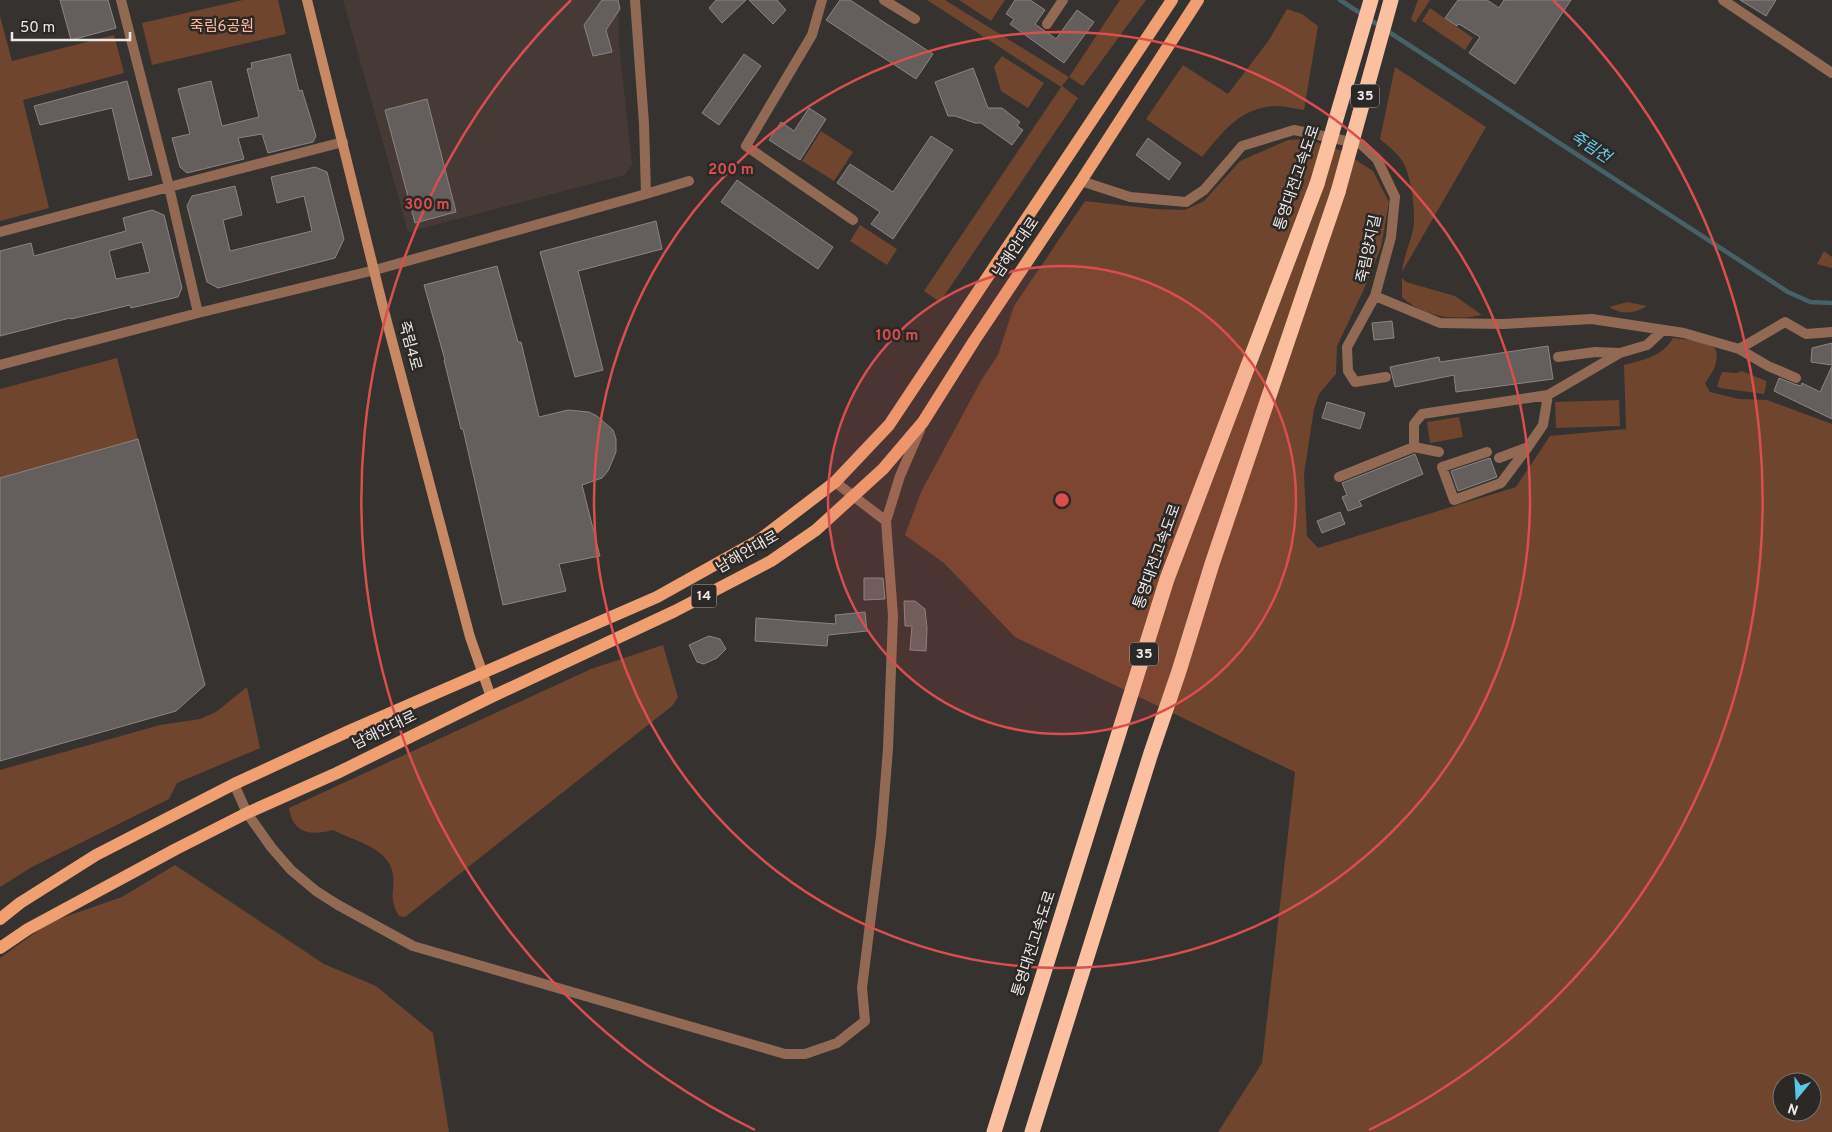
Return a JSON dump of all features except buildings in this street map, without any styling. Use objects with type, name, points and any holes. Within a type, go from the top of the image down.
[{"type":"highway","name":"통영대전고속도로","points":[[994,1132],[1167,580],[1317,184],[1371,0]]},
{"type":"highway","name":"35","points":[[1032,1132],[1212,564],[1338,192],[1391,0]]},
{"type":"main road","name":"남해안대로","points":[[0,919],[20,903],[96,855],[234,784],[350,731],[658,597],[759,540],[835,482],[889,425],[1172,0]]},
{"type":"main road","name":"남해안대로","points":[[0,948],[28,929],[247,813],[337,773],[491,697],[676,611],[771,561],[816,530],[883,469],[923,422],[1198,0]]},
{"type":"street","points":[[121,0],[169,187],[198,313]]},
{"type":"street","name":"죽림4로","points":[[307,0],[470,637],[491,697]]},
{"type":"street","points":[[634,0],[644,124],[646,194]]},
{"type":"street","points":[[822,0],[812,34],[746,146],[853,220]]},
{"type":"street","points":[[884,0],[915,19]]},
{"type":"street","points":[[1047,24],[1063,0]]},
{"type":"street","points":[[1723,0],[1832,73]]},
{"type":"street","name":"죽림양지길","points":[[1081,181],[1130,197],[1186,202],[1204,190],[1242,146],[1294,130],[1361,144],[1377,159],[1395,197],[1391,237],[1375,296],[1440,323],[1504,324],[1592,319],[1684,333],[1740,349],[1761,362],[1796,378]]},
{"type":"street","points":[[0,232],[343,142]]},
{"type":"street","points":[[0,365],[198,313],[375,270],[690,180]]},
{"type":"street","points":[[1375,296],[1347,348],[1348,371],[1355,382],[1386,377]]},
{"type":"street","points":[[1740,349],[1785,322],[1806,334],[1832,332]]},
{"type":"street","points":[[1414,447],[1414,424],[1422,414],[1548,395],[1620,353],[1647,345],[1663,330]]},
{"type":"street","points":[[1558,357],[1595,352],[1620,353]]},
{"type":"street","points":[[1487,452],[1442,467],[1454,500],[1501,483],[1543,425],[1548,395]]},
{"type":"street","points":[[234,784],[247,813],[280,859],[316,891],[413,946],[785,1054],[805,1054],[837,1043],[865,1021],[862,988],[881,836],[888,749],[893,616],[886,521],[900,476],[923,422]]},
{"type":"street","points":[[1339,477],[1414,447],[1438,452]]},
{"type":"street","points":[[1500,458],[1528,447]]},
{"type":"street","points":[[835,482],[886,521]]},
{"type":"shaded area","points":[[343,0],[618,0],[619,44],[632,164],[625,175],[408,232]]},
{"type":"green space","name":"죽림6공원","points":[[243,0],[278,0],[286,34],[152,65],[142,23]]},
{"type":"green space","points":[[927,0],[945,0],[1069,77],[1062,86],[1078,98],[940,302],[924,291],[1061,87]]},
{"type":"green space","points":[[959,0],[1005,0],[991,21]]},
{"type":"green space","points":[[1120,0],[1146,0],[1083,86],[1069,77]]},
{"type":"green space","points":[[1418,0],[1430,0],[1415,23],[1411,19]]},
{"type":"green space","points":[[1430,8],[1473,38],[1465,50],[1422,21]]},
{"type":"green space","points":[[1287,9],[1302,14],[1318,26],[1304,110],[1277,106],[1264,107],[1253,111],[1234,122],[1202,157],[1146,119],[1183,65],[1228,94],[1269,40]]},
{"type":"green space","points":[[0,16],[12,61],[114,35],[124,73],[23,100],[49,208],[0,221]]},
{"type":"green space","points":[[1002,56],[1044,83],[1028,108],[1001,91],[994,67]]},
{"type":"green space","points":[[1395,67],[1486,127],[1402,272],[1414,223],[1411,187],[1402,160],[1380,139]]},
{"type":"green space","points":[[821,131],[853,152],[834,181],[802,161]]},
{"type":"green space","points":[[1308,139],[1342,151],[1373,171],[1389,202],[1381,247],[1364,289],[1337,346],[1336,374],[1319,394],[1314,409],[1304,474],[1307,536],[1318,548],[1516,487],[1550,436],[1626,429],[1624,365],[1658,354],[1673,338],[1701,341],[1715,348],[1716,362],[1713,371],[1705,383],[1710,392],[1739,399],[1767,400],[1832,424],[1832,1132],[1218,1132],[1262,1063],[1295,772],[1015,637],[944,563],[905,535],[921,492],[982,379],[998,355],[1014,306],[1085,201],[1155,209],[1185,210],[1204,201],[1240,161],[1288,140]]},
{"type":"green space","points":[[860,225],[897,249],[887,265],[850,241]]},
{"type":"green space","points":[[1824,251],[1832,257],[1832,268],[1817,264]]},
{"type":"green space","points":[[1402,278],[1406,282],[1455,296],[1482,315],[1461,318],[1439,316],[1419,309],[1402,297]]},
{"type":"green space","points":[[1627,302],[1647,306],[1638,311],[1628,312],[1609,307]]},
{"type":"green space","points":[[117,358],[138,439],[0,478],[0,389]]},
{"type":"green space","points":[[1742,371],[1766,381],[1764,394],[1717,386],[1722,372],[1737,373]]},
{"type":"green space","points":[[1619,400],[1620,426],[1556,428],[1555,402]]},
{"type":"green space","points":[[1459,417],[1463,437],[1430,443],[1427,422]]},
{"type":"green space","points":[[663,645],[678,697],[672,706],[405,917],[399,916],[396,910],[393,895],[393,875],[385,858],[370,846],[333,830],[317,833],[304,831],[294,823],[291,817],[289,808],[591,669]]},
{"type":"green space","points":[[247,687],[260,748],[177,783],[169,799],[32,867],[0,887],[0,770],[160,725],[200,719],[216,712]]},
{"type":"green space","points":[[175,865],[324,964],[376,986],[433,1033],[449,1132],[0,1132],[0,958],[50,922],[122,897]]},
{"type":"waterway","name":"죽림천","points":[[1340,0],[1363,15]]},
{"type":"waterway","name":"죽림천","points":[[1369,19],[1788,292],[1810,302],[1832,303]]}]
